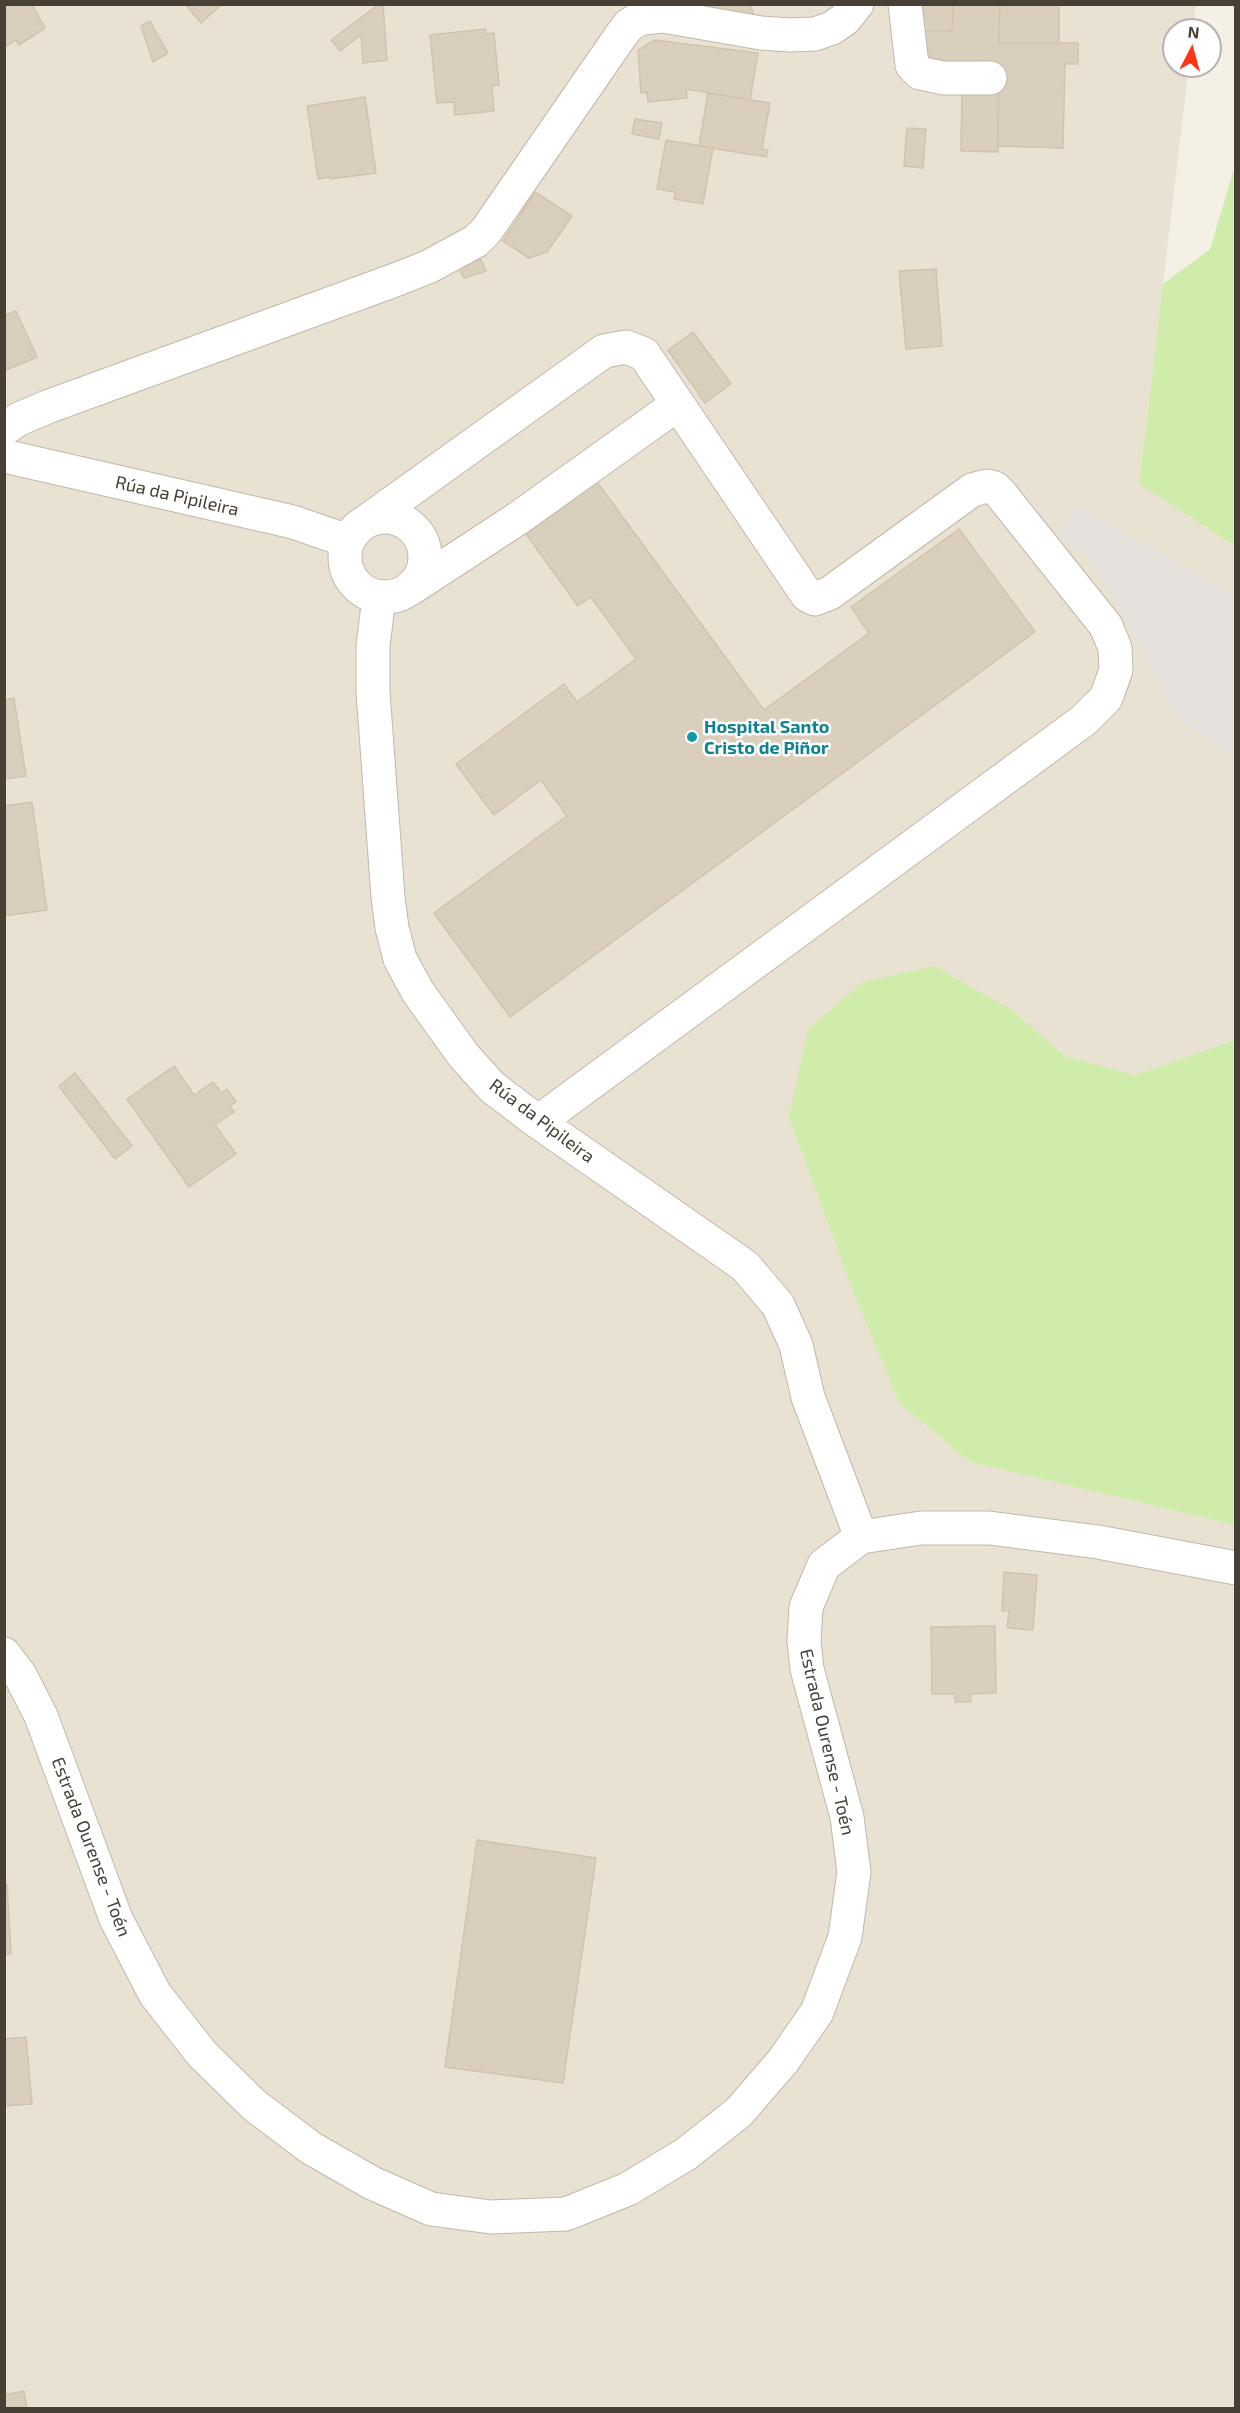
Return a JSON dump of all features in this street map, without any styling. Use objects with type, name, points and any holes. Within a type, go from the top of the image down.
[{"type":"street","points":[[4,429],[19,419],[48,406],[428,267],[476,240],[486,231],[622,34],[629,25],[639,19],[663,16],[761,33],[806,34],[832,28],[844,19],[857,4]]},
{"type":"street","points":[[905,4],[912,65],[920,73],[943,78],[990,78]]},
{"type":"street","points":[[538,1122],[1084,720],[1106,698],[1116,670],[1115,648],[1106,626],[995,488],[987,486],[972,490],[830,593],[815,599],[807,595],[678,404],[644,354],[626,347],[604,351],[357,531],[344,553],[345,567],[351,580],[361,589],[378,597],[399,595],[517,519],[678,404]]},
{"type":"street","name":"Rúa da Pipileira","points":[[4,456],[293,522],[357,531],[380,517],[394,518],[406,523],[416,531],[423,542],[424,567],[419,579],[410,589]]},
{"type":"street","name":"Rúa da Pipileira","points":[[378,597],[373,646],[373,692],[388,897],[392,928],[400,959],[418,992],[464,1056],[492,1087],[538,1122],[745,1266],[778,1305],[796,1345],[808,1397],[861,1537]]},
{"type":"street","name":"Estrada Ourense - Toén","points":[[4,1654],[20,1674],[41,1716],[116,1919],[155,1994],[202,2055],[254,2105],[302,2141],[381,2187],[431,2209],[490,2217],[566,2214],[628,2188],[686,2154],[713,2133],[739,2112],[783,2061],[817,2012],[845,1937],[854,1872],[847,1817],[807,1669],[804,1641],[806,1607],[824,1565],[861,1537],[921,1528],[989,1528],[1098,1542],[1236,1568]]},
{"type":"shaded area","points":[[5,5],[1196,5],[1194,18],[1162,18],[1162,78],[1188,78],[1139,484],[1235,546],[1235,1040],[1135,1075],[1065,1056],[1012,1010],[789,1118],[851,1286],[899,1403],[970,1462],[1235,1525],[1235,2408],[5,2408]]},
{"type":"shaded area","points":[[1078,506],[1235,596],[1235,758],[1178,718],[1137,639],[1088,556],[1056,534]]},
{"type":"green space","points":[[1235,166],[1235,546],[1139,484],[1163,284],[1210,249]]},
{"type":"green space","points":[[934,966],[1012,1010],[1065,1056],[1135,1075],[1235,1040],[1235,1525],[970,1462],[899,1403],[851,1286],[789,1118],[808,1029],[863,982]]},
{"type":"building","points":[[4,4],[32,4],[45,28],[19,45],[16,40],[4,47]]},
{"type":"building","points":[[185,4],[222,4],[201,23]]},
{"type":"building","points":[[379,4],[383,4],[387,60],[363,63],[361,35],[340,51],[331,40]]},
{"type":"building","points":[[706,4],[750,4],[755,20],[709,13]]},
{"type":"building","points":[[923,4],[953,4],[952,31],[923,31]]},
{"type":"building","points":[[953,4],[1000,4],[999,43],[1078,43],[1078,64],[1065,64],[1063,148],[998,146],[999,65],[940,64],[941,59],[916,59],[917,31],[952,31]]},
{"type":"building","points":[[1000,4],[1059,4],[1059,43],[999,43]]},
{"type":"building","points":[[150,21],[168,53],[153,62],[141,26]]},
{"type":"building","points":[[486,29],[486,34],[494,33],[499,85],[492,86],[494,111],[455,115],[454,102],[437,103],[430,35]]},
{"type":"building","points":[[655,40],[758,53],[750,100],[686,89],[687,98],[648,102],[647,92],[641,93],[638,50]]},
{"type":"building","points":[[962,89],[998,89],[998,152],[961,151]]},
{"type":"building","points":[[708,93],[770,103],[762,149],[768,150],[766,157],[699,146]]},
{"type":"building","points":[[365,97],[376,173],[318,179],[307,106]]},
{"type":"building","points":[[635,119],[662,123],[659,139],[632,134]]},
{"type":"building","points":[[907,128],[926,129],[923,168],[904,166]]},
{"type":"building","points":[[666,140],[713,148],[703,204],[674,199],[675,192],[657,189]]},
{"type":"building","points":[[535,192],[572,216],[547,252],[529,258],[503,241]]},
{"type":"building","points":[[478,253],[486,271],[464,278],[457,265]]},
{"type":"building","points":[[936,269],[942,346],[906,349],[899,271]]},
{"type":"building","points":[[16,311],[37,357],[4,371],[4,316]]},
{"type":"building","points":[[693,332],[731,384],[705,403],[668,350]]},
{"type":"building","name":"Hospital Santo Cristo de Piñor","points":[[597,482],[764,710],[869,633],[851,607],[959,529],[1035,632],[510,1017],[434,913],[567,816],[541,780],[494,815],[456,764],[564,684],[577,702],[636,659],[591,597],[578,606],[526,534]]},
{"type":"building","points":[[14,698],[26,776],[4,779],[4,700]]},
{"type":"building","points":[[32,802],[47,910],[4,916],[4,806]]},
{"type":"building","points":[[174,1066],[194,1095],[213,1082],[221,1093],[227,1089],[236,1102],[230,1106],[234,1112],[215,1125],[236,1154],[189,1187],[127,1099]]},
{"type":"building","points":[[75,1073],[132,1146],[115,1159],[59,1086]]},
{"type":"building","points":[[1004,1572],[1037,1575],[1033,1630],[1007,1628],[1009,1611],[1002,1611]]},
{"type":"building","points":[[995,1626],[996,1693],[970,1694],[971,1702],[955,1702],[955,1694],[932,1694],[931,1627]]},
{"type":"building","points":[[477,1840],[596,1858],[563,2083],[445,2067]]},
{"type":"building","points":[[4,1884],[7,1884],[11,1954],[4,1954]]},
{"type":"building","points":[[26,2037],[32,2104],[4,2106],[4,2039]]},
{"type":"building","points":[[24,2391],[27,2408],[4,2408],[4,2395]]},
{"type":"place","name":"Hospital Santo Cristo de Piñor","points":[[692,737]]}]
